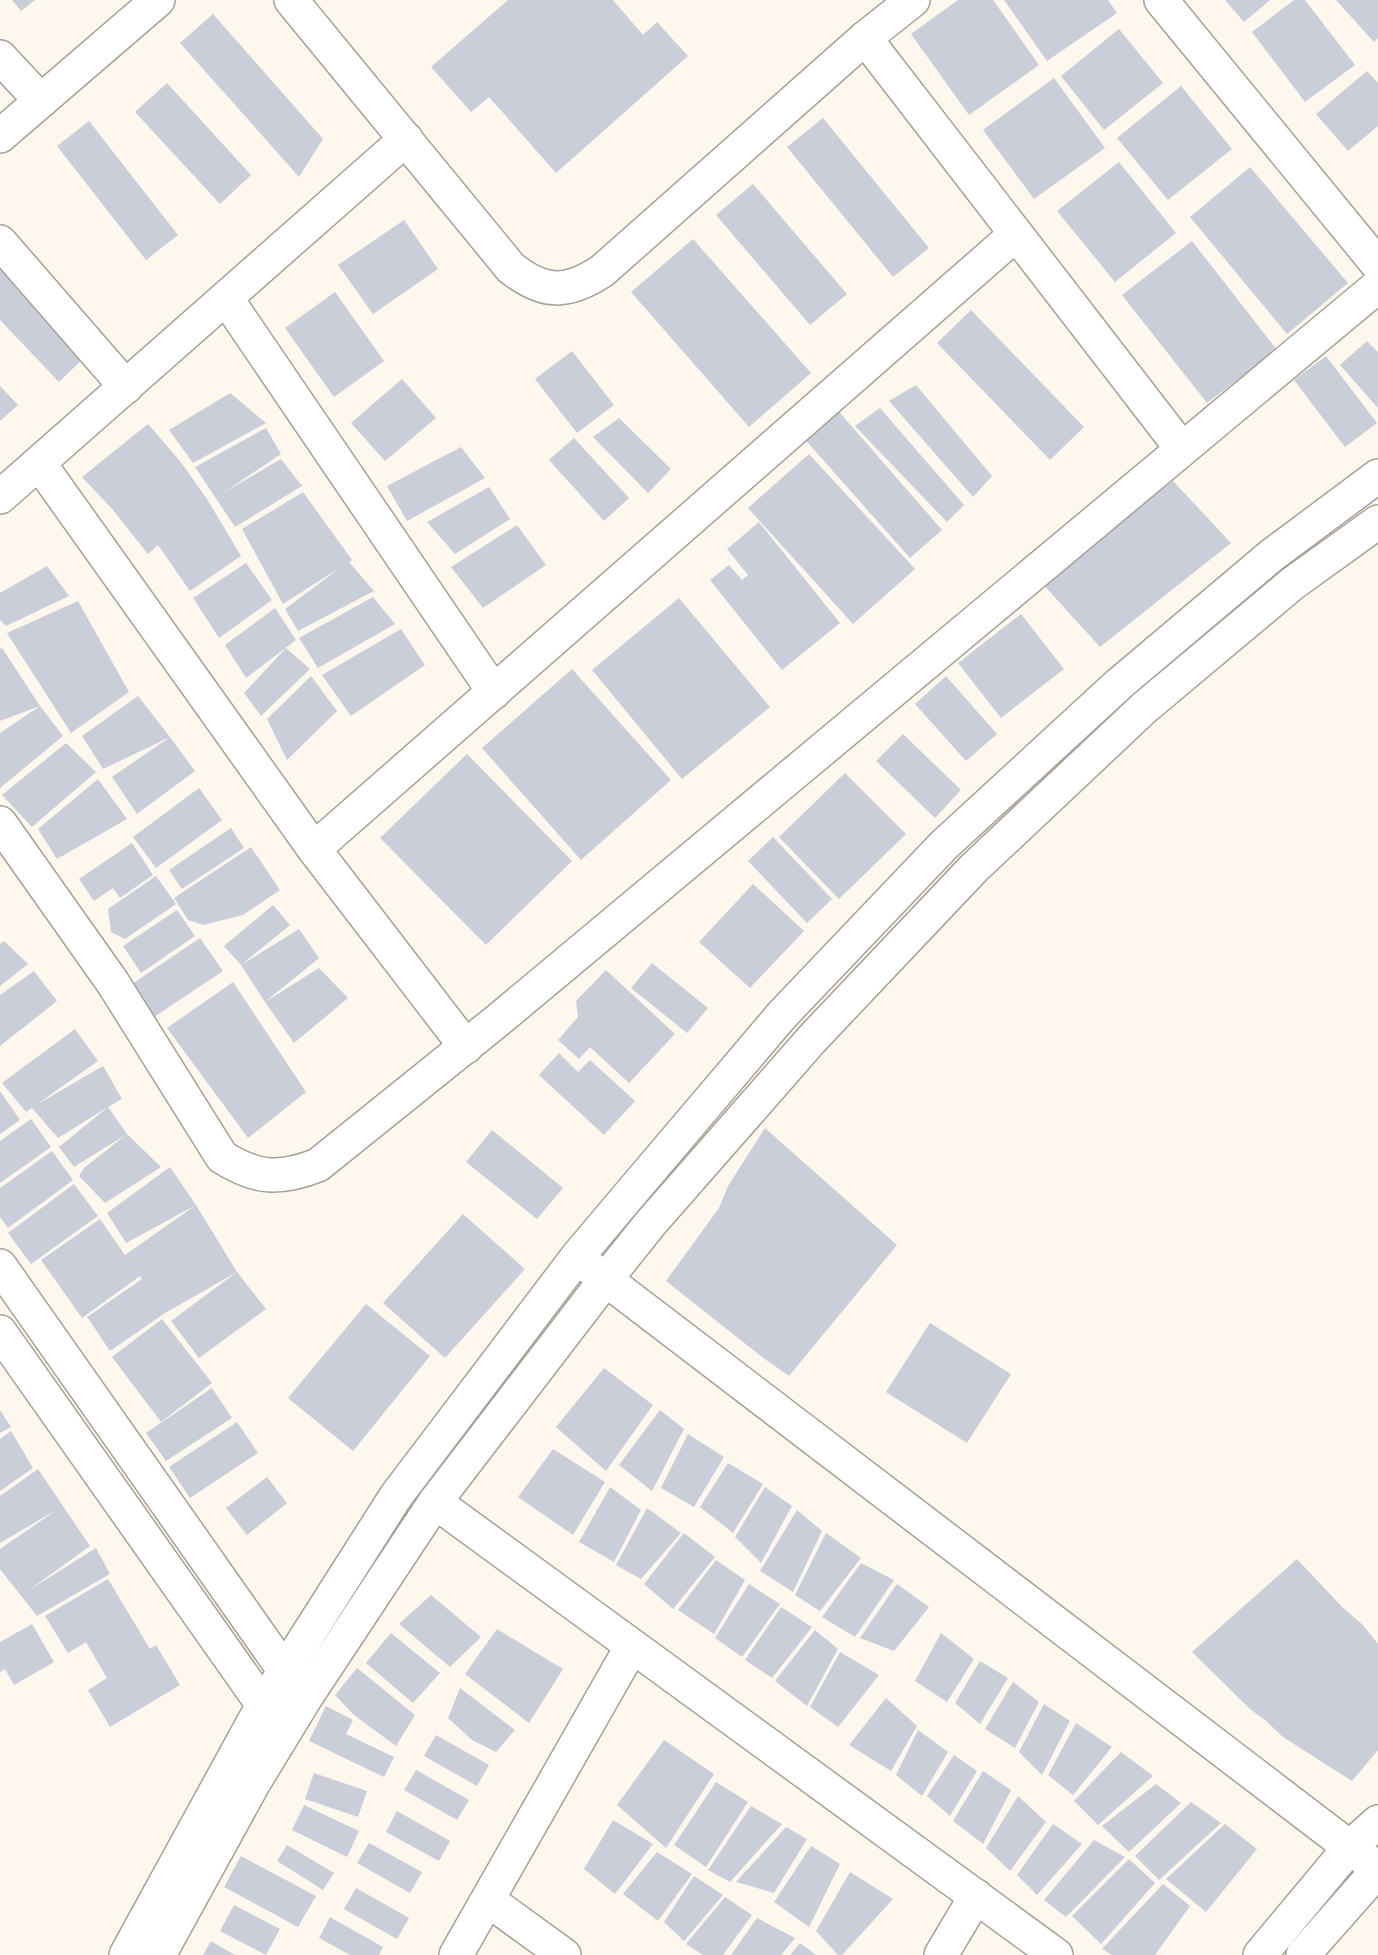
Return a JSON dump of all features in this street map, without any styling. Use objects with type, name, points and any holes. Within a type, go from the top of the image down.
[{"type":"street","points":[[0,136],[158,0]]},
{"type":"street","points":[[291,0],[511,268],[527,281],[546,287],[566,288],[586,282],[602,271],[865,38],[913,0]]},
{"type":"street","points":[[0,823],[113,983],[222,1157],[240,1168],[259,1174],[279,1176],[299,1173],[318,1165],[466,1047],[1182,449],[1377,266],[1161,0]]},
{"type":"street","points":[[865,38],[1182,449]]},
{"type":"street","points":[[0,57],[41,101]]},
{"type":"street","points":[[0,497],[406,139]]},
{"type":"street","points":[[314,849],[1016,234]]},
{"type":"street","points":[[0,242],[126,387]]},
{"type":"street","points":[[226,298],[494,692]]},
{"type":"street","points":[[39,464],[314,849],[466,1047]]},
{"type":"street","points":[[126,1955],[263,1705],[396,1496],[578,1257],[782,1015],[944,845],[1119,684],[1272,555],[1378,476]]},
{"type":"street","points":[[159,1955],[253,1784],[285,1731],[435,1502],[650,1224],[812,1039],[974,868],[1144,708],[1292,584],[1378,522]]},
{"type":"street","points":[[578,1257],[1378,1870],[1303,1955]]},
{"type":"street","points":[[0,1266],[284,1670],[306,1697]]},
{"type":"street","points":[[0,1332],[263,1705],[285,1731]]},
{"type":"street","points":[[435,1502],[1056,1955]]},
{"type":"street","points":[[456,1955],[632,1646]]},
{"type":"street","points":[[1260,1955],[1350,1847],[1378,1821]]},
{"type":"street","points":[[941,1955],[976,1896]]},
{"type":"street","points":[[488,1900],[564,1955]]},
{"type":"building","points":[[12,0],[35,0],[21,11]]},
{"type":"building","points":[[508,0],[613,0],[643,35],[657,22],[688,56],[556,173],[489,97],[471,112],[431,67]]},
{"type":"building","points":[[958,0],[993,0],[1039,65],[969,115],[911,34]]},
{"type":"building","points":[[1004,0],[1108,0],[1117,13],[1047,61]]},
{"type":"building","points":[[1225,0],[1270,0],[1244,22]]},
{"type":"building","points":[[1294,0],[1305,0],[1355,65],[1305,102],[1252,32]]},
{"type":"building","points":[[1336,0],[1378,0],[1378,38],[1374,42]]},
{"type":"building","points":[[213,14],[323,139],[299,177],[180,43]]},
{"type":"building","points":[[1119,29],[1163,83],[1104,130],[1061,76]]},
{"type":"building","points":[[1367,71],[1378,83],[1378,126],[1348,151],[1316,114]]},
{"type":"building","points":[[1054,78],[1105,148],[1034,199],[983,130]]},
{"type":"building","points":[[167,83],[251,175],[220,204],[135,112]]},
{"type":"building","points":[[1181,86],[1232,149],[1168,200],[1117,138]]},
{"type":"building","points":[[823,118],[929,248],[893,277],[787,147]]},
{"type":"building","points":[[89,121],[178,235],[146,260],[57,146]]},
{"type":"building","points":[[1119,162],[1176,233],[1115,282],[1057,211]]},
{"type":"building","points":[[1250,167],[1348,283],[1287,334],[1190,217]]},
{"type":"building","points":[[753,184],[847,294],[810,325],[716,215]]},
{"type":"building","points":[[404,220],[438,269],[373,314],[338,265]]},
{"type":"building","points":[[693,239],[811,373],[749,427],[631,292]]},
{"type":"building","points":[[1192,241],[1277,350],[1207,403],[1122,295]]},
{"type":"building","points":[[0,253],[92,350],[59,382],[0,320]]},
{"type":"building","points":[[335,292],[384,361],[334,397],[285,328]]},
{"type":"building","points":[[971,310],[1084,427],[1050,460],[937,343]]},
{"type":"building","points":[[1367,341],[1378,352],[1378,408],[1340,365]]},
{"type":"building","points":[[572,351],[614,405],[577,433],[535,379]]},
{"type":"building","points":[[1326,356],[1377,423],[1345,447],[1294,380]]},
{"type":"building","points":[[402,379],[436,418],[385,461],[351,423]]},
{"type":"building","points":[[916,385],[992,476],[973,497],[889,401]]},
{"type":"building","points":[[0,386],[18,405],[0,421]]},
{"type":"building","points":[[230,393],[266,423],[193,463],[169,430]]},
{"type":"building","points":[[834,406],[942,530],[910,558],[801,435]]},
{"type":"building","points":[[880,408],[964,505],[947,522],[855,426]]},
{"type":"building","points":[[619,418],[671,469],[648,493],[593,437]]},
{"type":"building","points":[[148,424],[180,461],[207,499],[241,556],[190,591],[158,545],[148,554],[113,510],[82,477]]},
{"type":"building","points":[[266,428],[281,454],[223,493],[281,459],[302,486],[235,527],[195,467]]},
{"type":"building","points":[[574,438],[629,498],[604,521],[549,460]]},
{"type":"building","points":[[461,447],[485,478],[407,521],[387,486]]},
{"type":"building","points":[[809,454],[915,569],[853,624],[748,508]]},
{"type":"building","points":[[1173,481],[1231,543],[1100,647],[1040,581]]},
{"type":"building","points":[[489,487],[510,519],[455,554],[427,522]]},
{"type":"building","points":[[303,492],[352,560],[349,562],[374,591],[298,631],[285,609],[341,567],[283,604],[242,529]]},
{"type":"building","points":[[759,522],[840,623],[782,670],[710,580],[729,565],[742,580],[748,575],[727,549]]},
{"type":"building","points":[[517,525],[546,565],[483,608],[451,567]]},
{"type":"building","points":[[246,563],[272,600],[219,638],[193,598]]},
{"type":"building","points":[[47,566],[69,596],[6,626],[0,620],[0,593]]},
{"type":"building","points":[[373,597],[395,624],[318,668],[299,638]]},
{"type":"building","points":[[679,598],[770,707],[682,779],[592,670]]},
{"type":"building","points":[[78,601],[129,692],[71,733],[7,633]]},
{"type":"building","points":[[275,608],[296,640],[246,678],[225,645]]},
{"type":"building","points":[[1021,614],[1064,669],[1001,718],[958,663]]},
{"type":"building","points":[[401,629],[425,665],[351,716],[322,675]]},
{"type":"building","points":[[2,648],[40,706],[0,721],[0,649]]},
{"type":"building","points":[[286,648],[310,669],[261,716],[244,693]]},
{"type":"building","points":[[572,669],[671,780],[581,860],[482,748]]},
{"type":"building","points":[[311,676],[337,711],[287,760],[267,719]]},
{"type":"building","points":[[946,676],[997,734],[966,761],[915,704]]},
{"type":"building","points":[[138,696],[170,737],[103,769],[82,736]]},
{"type":"building","points":[[40,706],[63,736],[0,788],[0,733]]},
{"type":"building","points":[[903,734],[961,790],[935,818],[876,761]]},
{"type":"building","points":[[170,737],[195,771],[137,814],[112,777]]},
{"type":"building","points":[[66,743],[96,772],[32,827],[2,795]]},
{"type":"building","points":[[467,754],[572,861],[486,945],[380,838]]},
{"type":"building","points":[[845,773],[906,834],[839,899],[779,837]]},
{"type":"building","points":[[98,779],[127,819],[57,859],[38,829]]},
{"type":"building","points":[[199,788],[222,820],[156,868],[133,837]]},
{"type":"building","points":[[231,828],[244,848],[182,889],[169,870]]},
{"type":"building","points":[[773,837],[832,899],[807,923],[748,861]]},
{"type":"building","points":[[132,843],[153,875],[120,898],[113,888],[94,901],[79,879]]},
{"type":"building","points":[[251,847],[280,890],[243,915],[203,925],[188,920],[174,898]]},
{"type":"building","points":[[156,876],[176,904],[125,939],[111,932],[108,909]]},
{"type":"building","points":[[753,884],[804,931],[750,988],[699,942]]},
{"type":"building","points":[[273,905],[290,925],[241,965],[224,946]]},
{"type":"building","points":[[177,910],[195,936],[141,973],[123,946]]},
{"type":"building","points":[[299,929],[319,958],[265,1002],[241,965]]},
{"type":"building","points":[[200,938],[223,971],[154,1017],[132,984]]},
{"type":"building","points":[[4,941],[28,964],[0,986],[0,944]]},
{"type":"building","points":[[652,963],[708,1008],[687,1033],[631,988]]},
{"type":"building","points":[[319,968],[348,998],[294,1043],[265,1002]]},
{"type":"building","points":[[606,970],[675,1034],[629,1083],[590,1047],[579,1059],[558,1040],[578,1017],[576,1001]]},
{"type":"building","points":[[34,971],[57,1001],[0,1046],[0,995]]},
{"type":"building","points":[[233,982],[306,1092],[248,1138],[167,1028]]},
{"type":"building","points":[[75,1029],[98,1061],[36,1105],[103,1066],[122,1099],[58,1138],[32,1108],[26,1112],[2,1083]]},
{"type":"building","points":[[559,1053],[578,1072],[590,1060],[635,1101],[604,1135],[539,1075]]},
{"type":"building","points":[[0,1091],[20,1120],[0,1134]]},
{"type":"building","points":[[108,1107],[127,1134],[74,1167],[59,1147]]},
{"type":"building","points":[[31,1119],[51,1147],[0,1183],[0,1141]]},
{"type":"building","points":[[765,1128],[897,1245],[789,1376],[666,1281],[719,1208],[728,1186]]},
{"type":"building","points":[[492,1130],[563,1188],[537,1219],[466,1162]]},
{"type":"building","points":[[127,1134],[161,1167],[105,1203],[79,1176],[84,1168]]},
{"type":"building","points":[[52,1151],[73,1180],[8,1228],[0,1217],[0,1188]]},
{"type":"building","points":[[170,1167],[196,1205],[126,1243],[107,1213]]},
{"type":"building","points":[[74,1184],[98,1216],[31,1264],[8,1233]]},
{"type":"building","points":[[196,1205],[237,1272],[165,1313],[110,1351],[87,1317],[142,1279],[140,1276],[82,1318],[41,1260],[100,1219],[125,1255]]},
{"type":"building","points":[[463,1214],[525,1269],[445,1358],[383,1303]]},
{"type":"building","points":[[237,1272],[266,1309],[199,1358],[171,1321]]},
{"type":"building","points":[[366,1304],[430,1356],[353,1451],[288,1398]]},
{"type":"building","points":[[162,1319],[212,1383],[161,1422],[112,1357]]},
{"type":"building","points":[[930,1323],[1011,1374],[967,1443],[886,1392]]},
{"type":"building","points":[[604,1368],[653,1405],[606,1471],[556,1427]]},
{"type":"building","points":[[212,1388],[232,1418],[166,1461],[146,1433]]},
{"type":"building","points":[[0,1410],[11,1427],[0,1433]]},
{"type":"building","points":[[660,1410],[684,1429],[652,1491],[619,1465]]},
{"type":"building","points":[[237,1422],[258,1453],[190,1498],[169,1467]]},
{"type":"building","points":[[11,1431],[33,1468],[0,1491],[0,1439]]},
{"type":"building","points":[[688,1434],[724,1457],[694,1507],[661,1488]]},
{"type":"building","points":[[553,1449],[605,1482],[573,1535],[518,1497]]},
{"type":"building","points":[[728,1463],[763,1484],[733,1533],[700,1507]]},
{"type":"building","points":[[38,1469],[90,1546],[29,1590],[96,1548],[110,1574],[37,1616],[0,1569],[0,1549],[58,1509],[0,1543],[0,1496]]},
{"type":"building","points":[[267,1477],[287,1503],[247,1535],[226,1508]]},
{"type":"building","points":[[610,1487],[641,1510],[614,1562],[579,1542]]},
{"type":"building","points":[[765,1487],[792,1506],[761,1563],[735,1537]]},
{"type":"building","points":[[647,1508],[681,1533],[641,1579],[616,1565]]},
{"type":"building","points":[[797,1510],[822,1531],[793,1592],[760,1571]]},
{"type":"building","points":[[684,1533],[715,1557],[673,1609],[644,1584]]},
{"type":"building","points":[[826,1533],[861,1558],[820,1611],[795,1595]]},
{"type":"building","points":[[1297,1559],[1343,1608],[1363,1625],[1378,1644],[1378,1750],[1352,1781],[1283,1737],[1251,1710],[1192,1652]]},
{"type":"building","points":[[716,1560],[745,1580],[714,1634],[678,1610]]},
{"type":"building","points":[[861,1563],[894,1580],[855,1637],[822,1617]]},
{"type":"building","points":[[108,1579],[150,1649],[156,1645],[180,1685],[110,1727],[88,1690],[107,1678],[86,1642],[68,1653],[45,1616]]},
{"type":"building","points":[[749,1584],[780,1604],[742,1657],[715,1638]]},
{"type":"building","points":[[897,1584],[929,1607],[894,1651],[860,1638]]},
{"type":"building","points":[[431,1595],[481,1637],[450,1667],[399,1624]]},
{"type":"building","points":[[781,1607],[812,1627],[772,1678],[745,1660]]},
{"type":"building","points":[[32,1624],[54,1662],[14,1685],[5,1669],[0,1672],[0,1642]]},
{"type":"building","points":[[497,1629],[563,1669],[529,1723],[465,1674]]},
{"type":"building","points":[[815,1630],[838,1649],[807,1706],[775,1681]]},
{"type":"building","points":[[391,1633],[440,1673],[413,1703],[366,1663]]},
{"type":"building","points":[[941,1633],[974,1659],[947,1702],[915,1681]]},
{"type":"building","points":[[840,1652],[879,1675],[838,1727],[810,1707]]},
{"type":"building","points":[[980,1661],[1008,1678],[980,1724],[955,1703]]},
{"type":"building","points":[[357,1668],[415,1715],[396,1746],[354,1715],[335,1695]]},
{"type":"building","points":[[1013,1682],[1039,1702],[1015,1748],[985,1729]]},
{"type":"building","points":[[460,1688],[515,1730],[496,1752],[472,1740],[448,1718]]},
{"type":"building","points":[[886,1698],[917,1726],[891,1771],[849,1745]]},
{"type":"building","points":[[1044,1704],[1070,1721],[1042,1775],[1019,1752]]},
{"type":"building","points":[[326,1706],[353,1720],[346,1734],[394,1757],[384,1777],[309,1741]]},
{"type":"building","points":[[1076,1723],[1112,1747],[1073,1795],[1048,1775]]},
{"type":"building","points":[[918,1730],[948,1752],[922,1796],[896,1775]]},
{"type":"building","points":[[436,1735],[489,1765],[477,1786],[424,1756]]},
{"type":"building","points":[[664,1740],[714,1774],[666,1848],[617,1805]]},
{"type":"building","points":[[1121,1752],[1153,1776],[1098,1825],[1074,1801]]},
{"type":"building","points":[[954,1755],[977,1771],[950,1816],[927,1796]]},
{"type":"building","points":[[416,1770],[469,1800],[457,1820],[404,1790]]},
{"type":"building","points":[[983,1771],[1011,1790],[983,1844],[953,1821]]},
{"type":"building","points":[[314,1773],[367,1791],[358,1817],[305,1799]]},
{"type":"building","points":[[716,1782],[748,1802],[706,1867],[674,1845]]},
{"type":"building","points":[[1156,1784],[1181,1803],[1129,1852],[1102,1826]]},
{"type":"building","points":[[1018,1796],[1046,1822],[1010,1871],[986,1848]]},
{"type":"building","points":[[1191,1802],[1221,1823],[1159,1880],[1135,1856]]},
{"type":"building","points":[[304,1805],[359,1831],[347,1857],[292,1830]]},
{"type":"building","points":[[751,1806],[782,1824],[730,1882],[708,1870]]},
{"type":"building","points":[[397,1811],[450,1841],[439,1861],[386,1832]]},
{"type":"building","points":[[613,1820],[653,1844],[615,1894],[584,1869]]},
{"type":"building","points":[[1053,1824],[1082,1844],[1037,1895],[1017,1875]]},
{"type":"building","points":[[1225,1824],[1257,1849],[1206,1912],[1166,1879]]},
{"type":"building","points":[[786,1827],[807,1839],[774,1893],[736,1882]]},
{"type":"building","points":[[1094,1840],[1125,1857],[1066,1917],[1044,1900]]},
{"type":"building","points":[[369,1843],[422,1872],[410,1893],[357,1863]]},
{"type":"building","points":[[287,1845],[334,1873],[323,1890],[277,1861]]},
{"type":"building","points":[[811,1846],[840,1864],[809,1927],[774,1902]]},
{"type":"building","points":[[657,1852],[692,1874],[658,1921],[623,1894]]},
{"type":"building","points":[[241,1856],[316,1896],[298,1927],[224,1887]]},
{"type":"building","points":[[1129,1859],[1155,1883],[1101,1944],[1072,1916]]},
{"type":"building","points":[[850,1872],[893,1899],[842,1955],[838,1955],[816,1931]]},
{"type":"building","points":[[694,1876],[723,1895],[684,1941],[664,1922]]},
{"type":"building","points":[[1163,1884],[1190,1906],[1155,1955],[1112,1955],[1102,1949]]},
{"type":"building","points":[[356,1888],[409,1918],[397,1939],[344,1909]]},
{"type":"building","points":[[725,1897],[752,1915],[723,1955],[703,1955],[686,1944]]},
{"type":"building","points":[[234,1905],[280,1929],[266,1955],[220,1931]]},
{"type":"building","points":[[330,1917],[383,1947],[379,1955],[350,1955],[319,1938]]},
{"type":"building","points":[[757,1918],[795,1938],[781,1955],[731,1955]]},
{"type":"building","points":[[211,1941],[235,1955],[203,1955]]},
{"type":"building","points":[[800,1943],[816,1955],[790,1955]]}]
